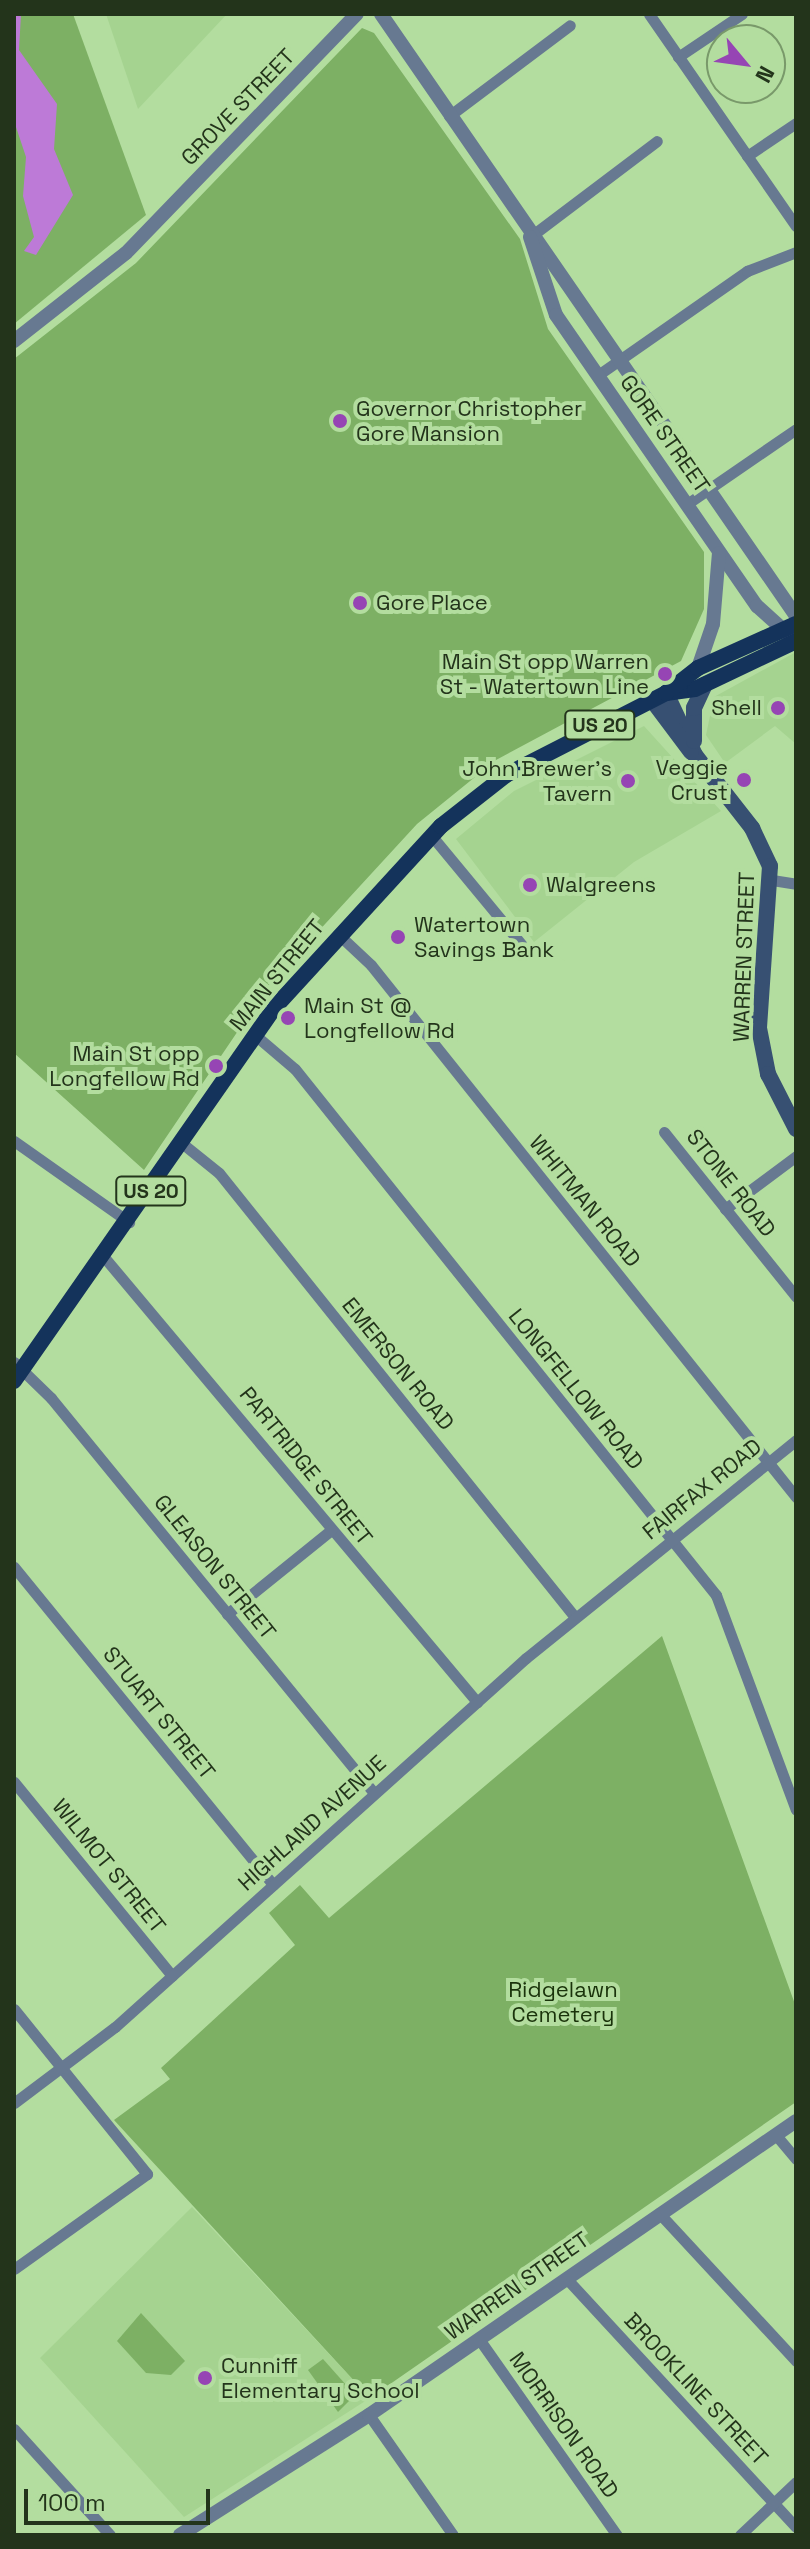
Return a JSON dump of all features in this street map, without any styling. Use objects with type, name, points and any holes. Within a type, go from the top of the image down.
[{"type":"main road","name":"MAIN STREET","points":[[17,1371],[129,1222],[255,1035],[338,934],[431,835],[506,775],[659,696],[698,668],[792,633]]},
{"type":"main road","name":"MAIN STREET","points":[[659,696],[705,684],[792,633]]},
{"type":"main road","points":[[695,755],[693,713],[705,684]]},
{"type":"main road","name":"WARREN STREET","points":[[659,696],[695,755],[760,841],[772,880],[759,1028],[768,1074],[796,1129]]},
{"type":"street","name":"GROVE STREET","points":[[14,341],[150,230],[357,14]]},
{"type":"street","name":"GORE STREET","points":[[381,14],[530,237],[796,616]]},
{"type":"street","points":[[649,14],[796,226]]},
{"type":"street","points":[[678,57],[742,14]]},
{"type":"street","points":[[449,116],[570,25]]},
{"type":"street","points":[[747,156],[796,123]]},
{"type":"street","points":[[530,237],[657,141]]},
{"type":"street","name":"GORE STREET","points":[[530,237],[545,296],[718,549],[792,633]]},
{"type":"street","points":[[598,375],[757,265],[796,252]]},
{"type":"street","points":[[687,504],[796,429]]},
{"type":"street","points":[[698,668],[715,613],[718,549]]},
{"type":"street","points":[[431,835],[522,945]]},
{"type":"street","points":[[772,880],[796,884]]},
{"type":"street","name":"WHITMAN ROAD","points":[[338,934],[796,1497]]},
{"type":"street","name":"LONGFELLOW ROAD","points":[[255,1035],[295,1069],[671,1539],[725,1612],[796,1810]]},
{"type":"street","name":"STONE ROAD","points":[[664,1132],[796,1297]]},
{"type":"street","points":[[14,1141],[129,1222]]},
{"type":"street","name":"EMERSON ROAD","points":[[183,1144],[219,1173],[574,1616]]},
{"type":"street","points":[[725,1209],[796,1156]]},
{"type":"street","name":"PARTRIDGE STREET","points":[[104,1257],[477,1702]]},
{"type":"street","name":"GLEASON STREET","points":[[17,1371],[227,1614],[374,1793]]},
{"type":"street","name":"FAIRFAX ROAD","points":[[633,1570],[796,1440]]},
{"type":"street","points":[[227,1614],[331,1530]]},
{"type":"street","name":"STUART STREET","points":[[14,1567],[273,1885]]},
{"type":"street","name":"HIGHLAND AVENUE","points":[[14,2103],[172,1976],[574,1616],[633,1570]]},
{"type":"street","name":"WILMOT STREET","points":[[14,1782],[172,1976]]},
{"type":"street","points":[[14,2009],[147,2174],[14,2269]]},
{"type":"street","name":"WARREN STREET","points":[[180,2535],[369,2415],[796,2121]]},
{"type":"street","points":[[775,2134],[796,2159]]},
{"type":"street","points":[[659,2213],[796,2361]]},
{"type":"street","name":"BROOKLINE STREET","points":[[566,2278],[796,2527]]},
{"type":"street","name":"MORRISON ROAD","points":[[479,2339],[617,2535]]},
{"type":"street","points":[[369,2415],[453,2535]]},
{"type":"street","points":[[14,2429],[110,2535]]},
{"type":"street","points":[[740,2535],[796,2482]]},
{"type":"shaded area","points":[[14,14],[21,14],[19,50],[57,104],[54,149],[73,195],[36,255],[24,251],[34,237],[23,196],[26,157],[14,121]]},
{"type":"shaded area","points":[[106,14],[227,14],[138,109]]},
{"type":"shaded area","points":[[796,652],[796,744],[775,726],[725,763],[706,735],[714,697]]},
{"type":"shaded area","points":[[644,726],[721,811],[634,862],[534,942],[456,839],[514,791]]},
{"type":"shaded area","name":"Cunniff Elementary School","points":[[192,2207],[370,2398],[184,2517],[40,2358]]},
{"type":"green space","points":[[14,14],[73,14],[146,215],[14,324]]},
{"type":"green space","name":"Gore Place","points":[[362,28],[374,33],[520,239],[548,329],[704,552],[704,609],[681,661],[496,760],[417,824],[269,985],[144,1170],[14,1053],[14,359],[136,263]]},
{"type":"green space","name":"Ridgelawn Cemetery","points":[[662,1636],[796,2007],[796,2102],[370,2398],[114,2120],[170,2079],[161,2068],[295,1945],[269,1913],[300,1885],[329,1918]]},
{"type":"green space","points":[[141,2313],[185,2361],[171,2375],[146,2373],[117,2341]]},
{"type":"green space","points":[[323,2359],[355,2395],[338,2412],[308,2370]]},
{"type":"place","name":"Governor Christopher Gore Mansion","points":[[340,421]]},
{"type":"place","name":"Gore Place","points":[[360,603]]},
{"type":"place","name":"Main St opp Warren St - Watertown Line","points":[[665,674]]},
{"type":"place","name":"Shell","points":[[778,708]]},
{"type":"place","name":"Veggie Crust","points":[[744,780]]},
{"type":"place","name":"John Brewer's Tavern","points":[[628,781]]},
{"type":"place","name":"Walgreens","points":[[530,885]]},
{"type":"place","name":"Watertown Savings Bank","points":[[398,937]]},
{"type":"place","name":"Main St @ Longfellow Rd","points":[[288,1018]]},
{"type":"place","name":"Main St opp Longfellow Rd","points":[[216,1066]]},
{"type":"place","name":"Cunniff Elementary School","points":[[205,2378]]}]
